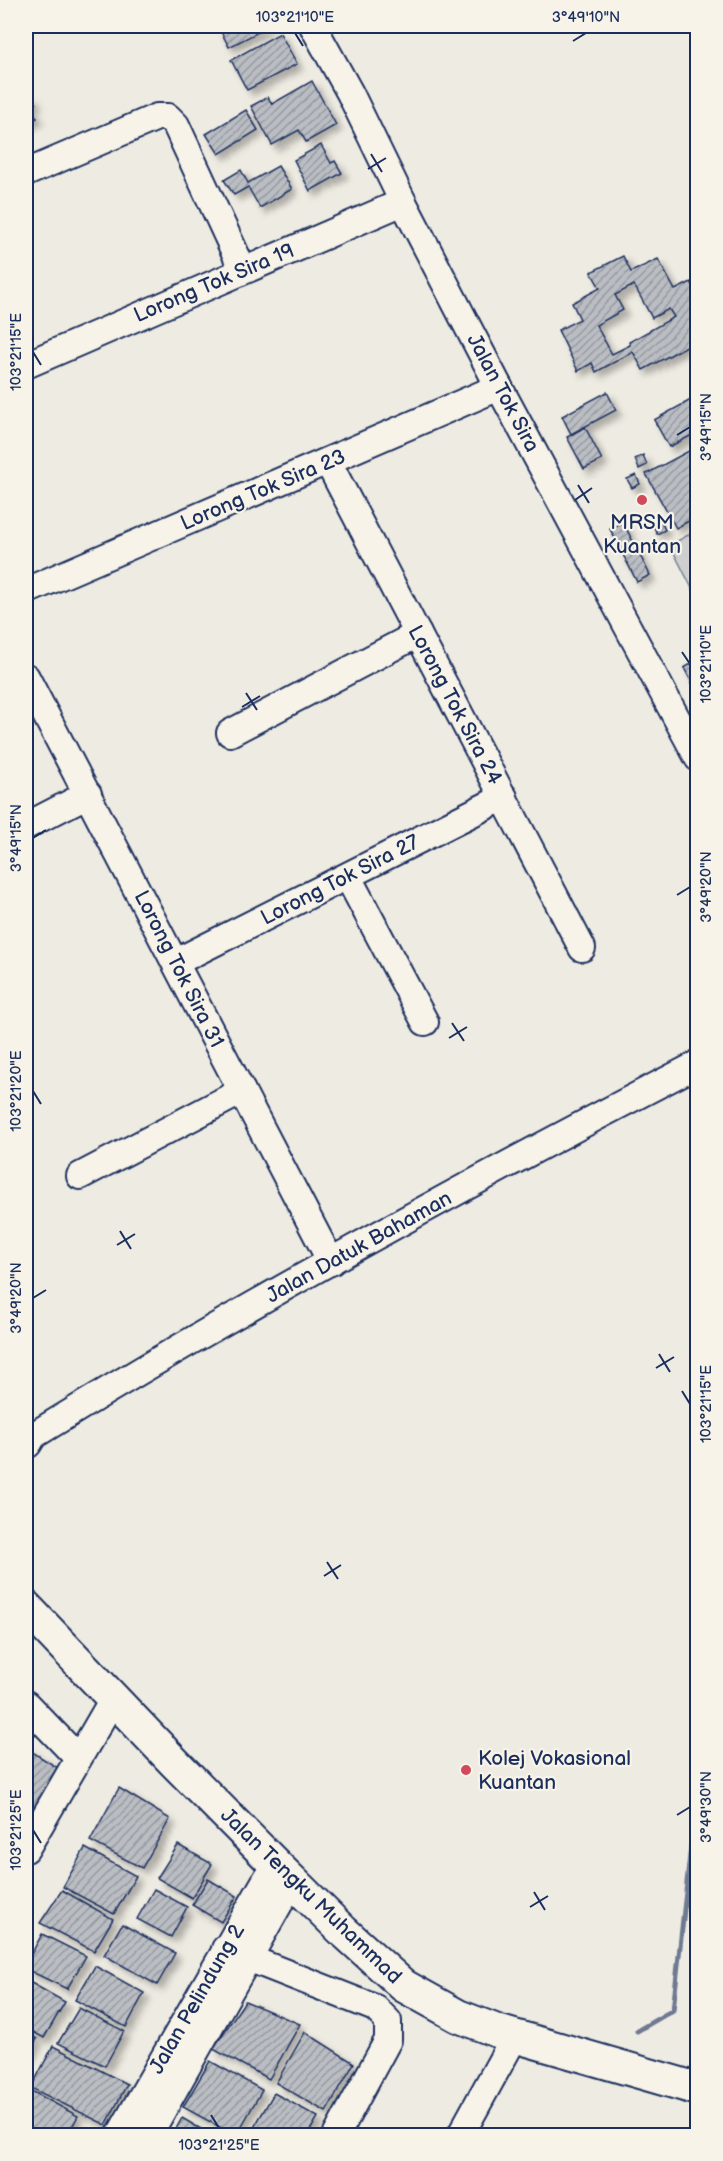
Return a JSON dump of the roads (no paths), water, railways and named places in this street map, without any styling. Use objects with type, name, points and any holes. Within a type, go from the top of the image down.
[{"type":"main road","name":"Jalan Tengku Muhammad","points":[[26,1607],[113,1699],[284,1872],[342,1930],[404,1986],[458,2016],[515,2036],[698,2090]]},
{"type":"street","name":"Jalan Tok Sira","points":[[314,26],[499,387],[698,758]]},
{"type":"street","points":[[26,174],[157,117],[168,117],[176,125],[243,270]]},
{"type":"street","name":"Lorong Tok Sira 19","points":[[26,365],[403,202]]},
{"type":"street","name":"Lorong Tok Sira 23","points":[[26,591],[499,387]]},
{"type":"street","name":"Lorong Tok Sira 24","points":[[328,462],[582,948]]},
{"type":"street","points":[[230,733],[418,634]]},
{"type":"street","name":"Lorong Tok Sira 31","points":[[26,677],[330,1262]]},
{"type":"street","points":[[26,826],[88,794]]},
{"type":"street","name":"Lorong Tok Sira 27","points":[[176,962],[504,797]]},
{"type":"street","points":[[348,877],[425,1022]]},
{"type":"street","name":"Jalan Datuk Bahaman","points":[[27,1440],[86,1402],[330,1262],[698,1064]]},
{"type":"street","points":[[80,1176],[242,1091]]},
{"type":"street","points":[[26,1849],[113,1699]]},
{"type":"street","points":[[26,1704],[78,1758]]},
{"type":"street","name":"Jalan Pelindung 2","points":[[119,2136],[236,1953],[284,1872]]},
{"type":"street","points":[[148,2136],[236,1953],[375,2008],[388,2021],[388,2040],[336,2136]]},
{"type":"street","points":[[460,2136],[515,2036]]},
{"type":"waterway","points":[[637,2031],[673,2010],[698,1782]]},
{"type":"place","name":"MRSM Kuantan","points":[[642,500]]},
{"type":"place","name":"Kolej Vokasional Kuantan","points":[[466,1770]]}]
